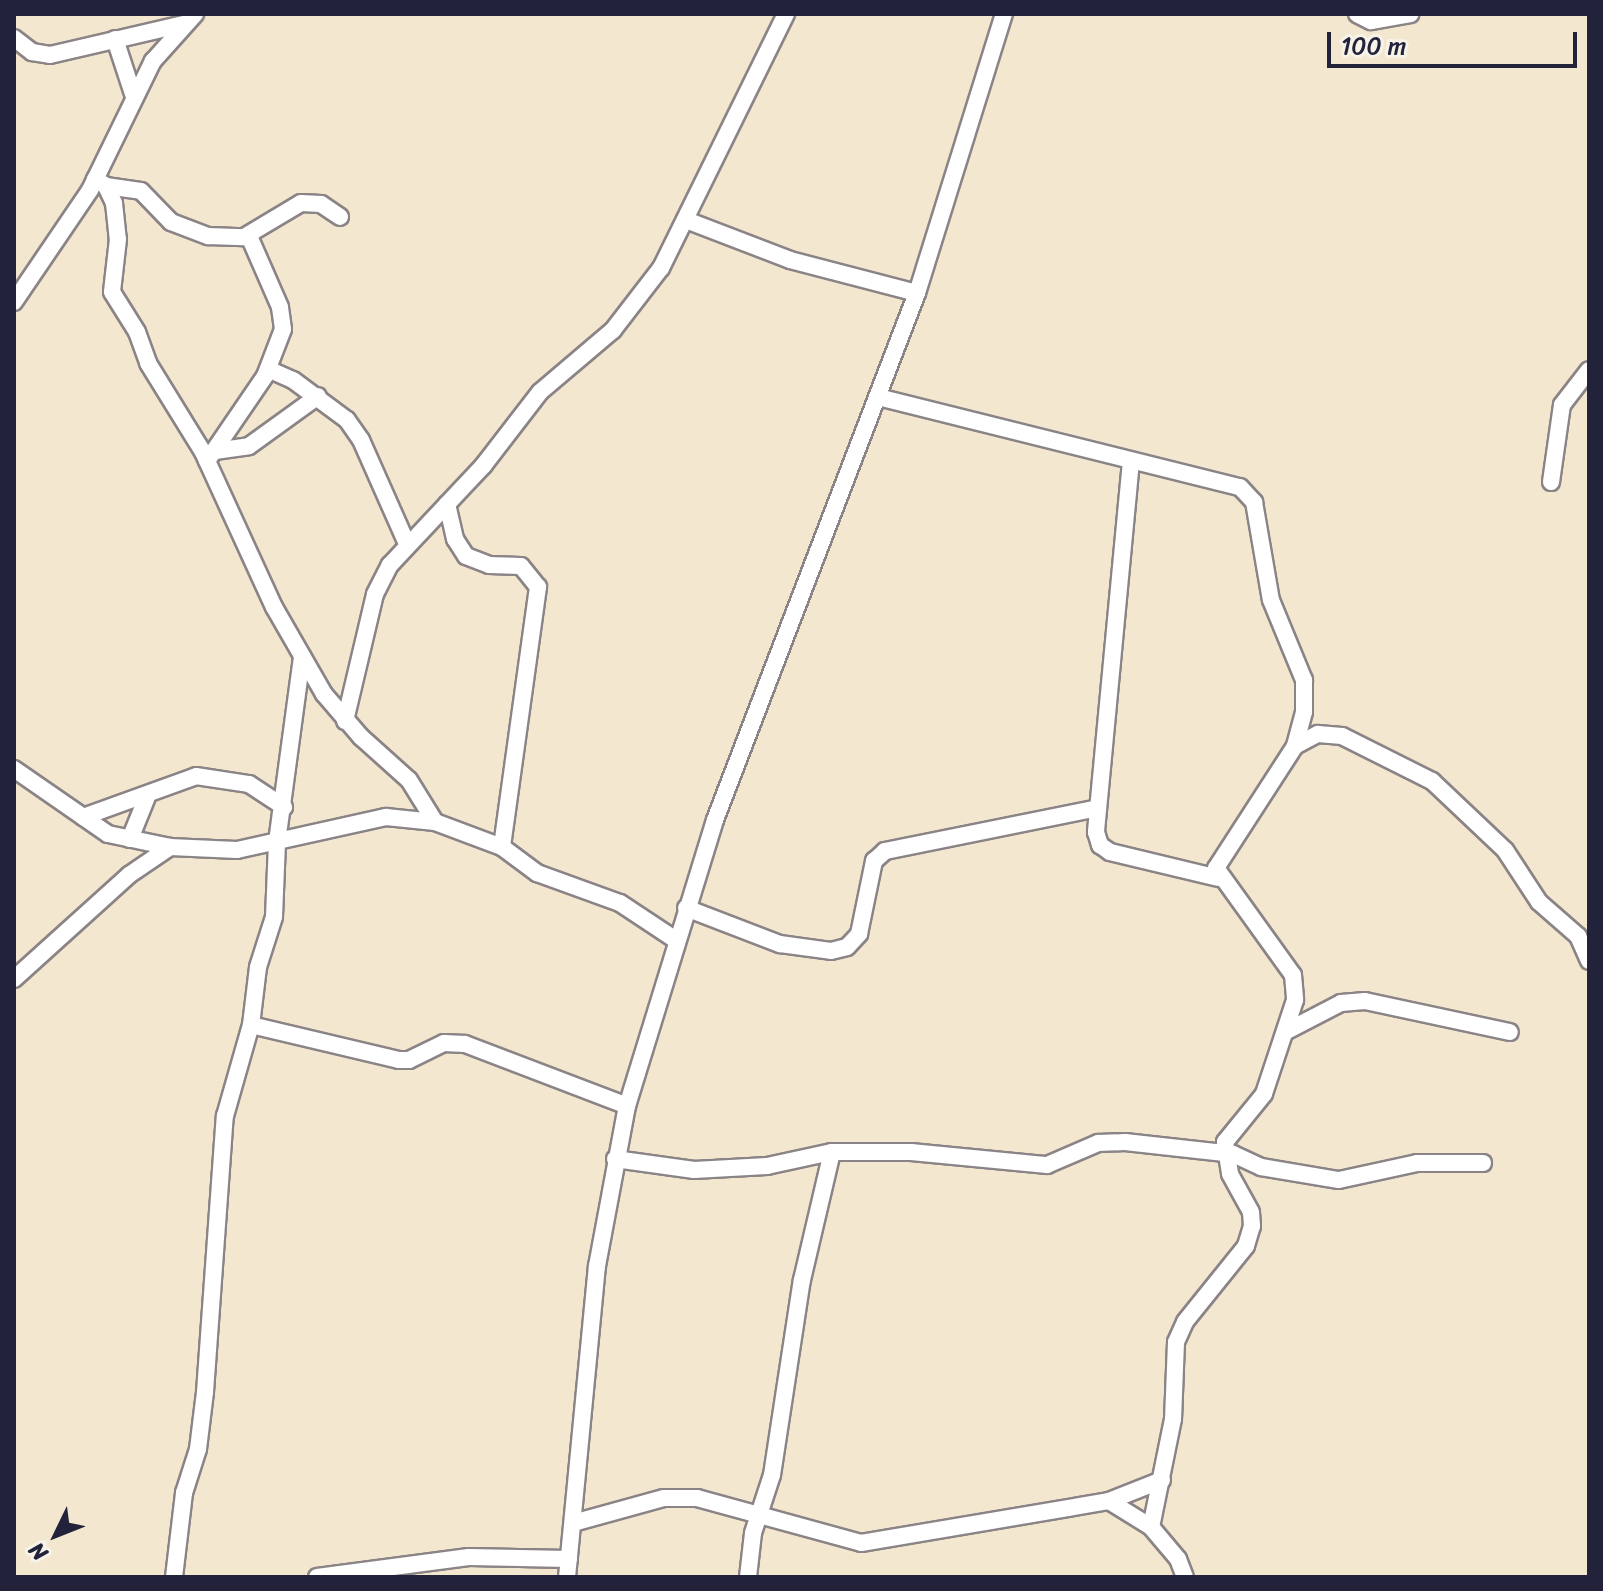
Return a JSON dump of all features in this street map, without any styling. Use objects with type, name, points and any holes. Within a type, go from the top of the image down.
[{"type":"street","points":[[345,721],[375,594],[407,544],[447,504],[540,392],[613,330],[661,268],[786,14]]},
{"type":"street","points":[[567,1577],[597,1266],[627,1106],[686,908],[743,741],[917,293],[1004,14]]},
{"type":"street","points":[[1357,14],[1371,21],[1410,14]]},
{"type":"street","points":[[14,38],[32,52],[50,55],[190,19]]},
{"type":"street","points":[[14,302],[101,182],[133,94],[162,47],[190,19]]},
{"type":"street","points":[[115,39],[133,94]]},
{"type":"street","points":[[101,182],[141,191],[171,222],[192,233],[249,236],[301,203],[321,204],[340,217]]},
{"type":"street","points":[[101,182],[114,203],[118,239],[112,292],[211,456],[245,551],[302,657],[345,721],[409,780],[435,822]]},
{"type":"street","points":[[686,220],[790,260],[917,293]]},
{"type":"street","points":[[211,456],[268,369],[283,329],[280,307],[249,236]]},
{"type":"street","points":[[268,369],[318,396],[361,440],[407,544]]},
{"type":"street","points":[[1551,482],[1562,405],[1589,370]]},
{"type":"street","points":[[211,456],[249,446],[318,396]]},
{"type":"street","points":[[878,397],[1249,494],[1271,600],[1304,680],[1304,712],[1295,746],[1218,860],[1218,878],[1293,975],[1295,1000],[1264,1094],[1231,1131],[1223,1153],[1251,1212],[1252,1226],[1246,1246],[1185,1322],[1176,1342],[1173,1419],[1151,1527]]},
{"type":"street","points":[[1131,461],[1096,832],[1100,845],[1110,852],[1218,878]]},
{"type":"street","points":[[447,504],[455,539],[466,556],[489,565],[521,566],[538,587],[502,847]]},
{"type":"street","points":[[174,1577],[205,1392],[225,1116],[251,1025],[258,967],[277,903],[277,842],[302,657]]},
{"type":"street","points":[[1295,746],[1318,734],[1342,736],[1432,781],[1505,850],[1539,902],[1578,936],[1589,961]]},
{"type":"street","points":[[14,769],[108,834],[170,847],[221,851],[277,842],[386,817],[435,822],[502,847],[537,873],[620,903],[676,940]]},
{"type":"street","points":[[83,817],[147,797],[180,781],[213,775],[249,784],[284,807]]},
{"type":"street","points":[[130,839],[147,797]]},
{"type":"street","points":[[686,908],[780,944],[831,951],[847,947],[859,934],[874,861],[885,851],[1098,808]]},
{"type":"street","points":[[14,979],[129,875],[170,847]]},
{"type":"street","points":[[1285,1032],[1341,1003],[1365,1001],[1510,1032]]},
{"type":"street","points":[[251,1025],[399,1060],[409,1060],[444,1043],[465,1044],[627,1106]]},
{"type":"street","points":[[615,1159],[694,1170],[767,1166],[832,1152],[911,1152],[1047,1165],[1109,1142],[1223,1153],[1261,1167],[1339,1180],[1417,1163],[1483,1163]]},
{"type":"street","points":[[748,1577],[760,1513],[772,1475],[802,1280],[832,1152]]},
{"type":"street","points":[[573,1523],[664,1498],[697,1498],[760,1513],[828,1538],[861,1543],[1109,1501],[1162,1480]]},
{"type":"street","points":[[1109,1501],[1151,1527],[1178,1559],[1185,1577]]},
{"type":"street","points":[[317,1577],[469,1557],[569,1559]]}]
